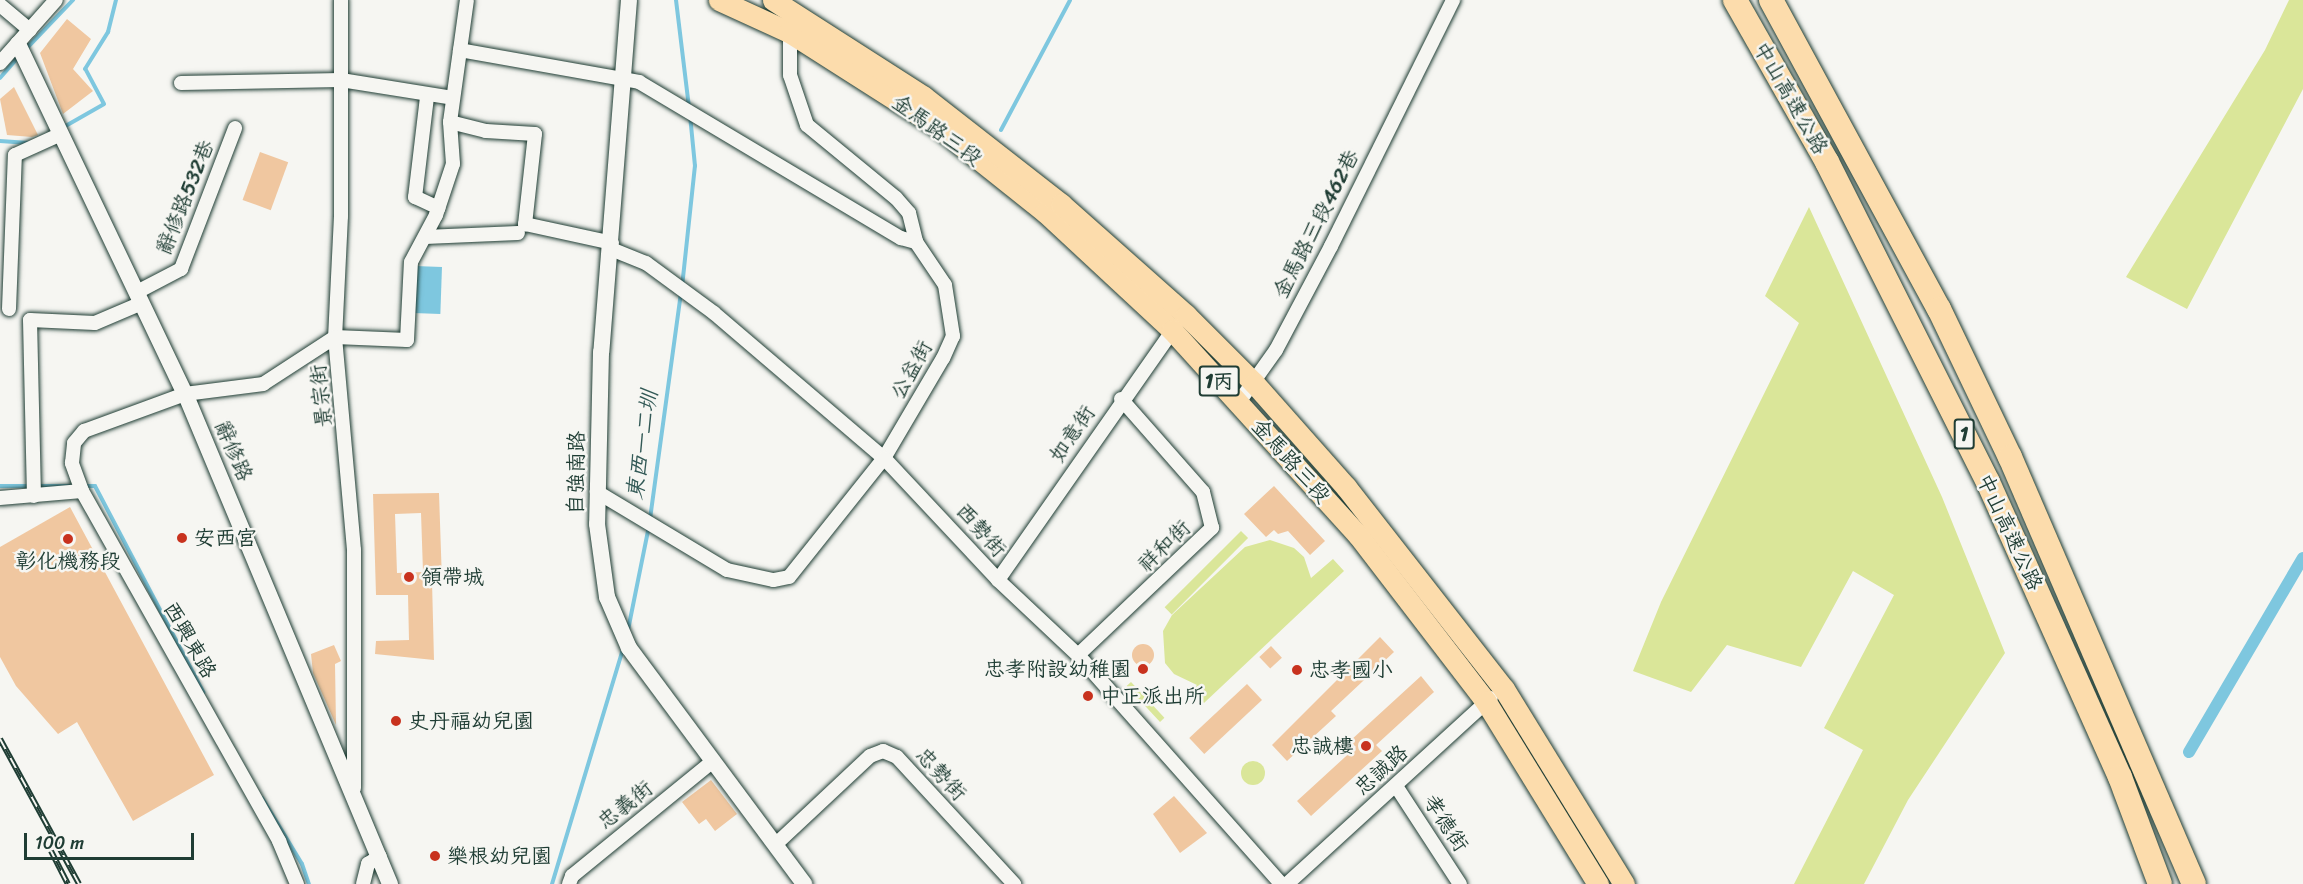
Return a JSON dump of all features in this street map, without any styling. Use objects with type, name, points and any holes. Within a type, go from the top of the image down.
[{"type":"highway","name":"中山高速公路","points":[[1735,0],[1827,162],[1988,482],[2120,777],[2160,884]]},
{"type":"highway","name":"中山高速公路","points":[[1771,0],[1939,309],[2010,457],[2194,884]]},
{"type":"main road","name":"金馬路三段","points":[[719,0],[789,32],[1024,185]]},
{"type":"main road","name":"金馬路三段","points":[[785,3],[924,97],[1179,322],[1254,383],[1346,487],[1504,689],[1624,884]]},
{"type":"main road","name":"金馬路三段","points":[[1179,322],[1239,402],[1358,535],[1486,702],[1598,884]]},
{"type":"street","points":[[0,63],[21,50],[30,30],[56,0]]},
{"type":"street","name":"景宗街","points":[[341,0],[335,337],[354,550],[354,788]]},
{"type":"street","points":[[335,337],[407,340],[411,262],[439,208],[453,164],[450,122],[467,0]]},
{"type":"street","name":"自強南路","points":[[629,0],[620,79],[611,246],[602,352],[597,492],[606,597],[629,648],[804,884]]},
{"type":"street","name":"金馬路三段462巷","points":[[1239,402],[1254,383],[1331,246],[1453,0]]},
{"type":"street","points":[[460,50],[639,82],[901,238],[916,242],[909,213],[896,198],[807,125],[790,75],[789,32],[785,3]]},
{"type":"street","points":[[0,5],[30,30]]},
{"type":"street","name":"辭修路","points":[[21,50],[185,394],[354,788],[390,884]]},
{"type":"street","points":[[182,83],[341,80],[427,97],[453,98]]},
{"type":"street","points":[[427,97],[415,197],[439,208]]},
{"type":"street","points":[[450,122],[486,131],[535,134],[521,228]]},
{"type":"street","name":"辭修路532巷","points":[[34,496],[30,320],[95,323],[139,298],[181,269],[235,128]]},
{"type":"street","points":[[9,309],[15,155],[60,132]]},
{"type":"street","name":"西勢街","points":[[425,237],[521,228],[611,246],[646,263],[714,313],[884,458],[998,580],[1078,655],[1281,884]]},
{"type":"street","name":"公益街","points":[[597,492],[727,570],[773,580],[789,577],[884,458],[953,336],[945,285],[916,242]]},
{"type":"street","name":"如意街","points":[[998,580],[1121,399],[1179,322]]},
{"type":"street","name":"西興東路","points":[[297,884],[279,841],[82,491],[72,463],[75,443],[84,431],[185,394],[263,384],[335,337]]},
{"type":"street","name":"祥和街","points":[[1078,655],[1212,528],[1203,492],[1121,399]]},
{"type":"street","points":[[0,498],[82,491]]},
{"type":"street","name":"忠誠路","points":[[1287,884],[1486,702],[1504,689]]},
{"type":"street","name":"忠勢街","points":[[775,845],[870,756],[883,751],[897,757],[1014,884]]},
{"type":"street","name":"忠義街","points":[[569,884],[572,876],[712,762]]},
{"type":"street","name":"孝德街","points":[[1396,786],[1460,884]]},
{"type":"street","points":[[363,884],[368,864],[380,856]]},
{"type":"green space","points":[[2289,0],[2303,0],[2303,89],[2187,309],[2126,277],[2265,50]]},
{"type":"green space","points":[[1809,207],[1942,497],[2005,653],[1908,800],[1864,884],[1794,884],[1863,750],[1824,728],[1894,595],[1853,571],[1801,667],[1727,645],[1691,692],[1633,671],[1661,602],[1799,323],[1765,296]]},
{"type":"green space","points":[[1241,531],[1248,538],[1172,614],[1165,607]]},
{"type":"green space","points":[[1270,540],[1294,548],[1304,557],[1311,578],[1333,559],[1344,571],[1204,703],[1192,690],[1197,685],[1174,674],[1165,663],[1163,631],[1172,615],[1245,547]]},
{"type":"green space","points":[[1131,682],[1164,718],[1160,722],[1127,686]]},
{"type":"green space","points":[[1253,761],[1258,762],[1264,768],[1264,778],[1258,784],[1253,785],[1248,784],[1242,778],[1241,773],[1242,768],[1248,762]]},
{"type":"water","points":[[415,266],[442,267],[440,314],[413,313]]},
{"type":"building","points":[[67,19],[91,39],[73,69],[93,91],[63,114],[40,53]]},
{"type":"building","points":[[14,87],[38,135],[32,137],[7,135],[0,99]]},
{"type":"building","points":[[260,152],[288,162],[271,210],[243,200]]},
{"type":"building","points":[[1274,486],[1325,541],[1310,555],[1288,531],[1278,534],[1274,530],[1266,537],[1244,514]]},
{"type":"building","name":"領帶城","points":[[439,493],[442,581],[432,581],[434,660],[375,654],[376,641],[409,640],[408,595],[376,595],[373,494]],"holes":[[[421,513],[423,572],[397,573],[395,514]]]},
{"type":"building","points":[[70,507],[214,775],[133,821],[77,722],[58,734],[16,686],[0,657],[0,547]]},
{"type":"building","points":[[1380,637],[1394,652],[1331,711],[1336,716],[1287,761],[1272,745]]},
{"type":"building","points":[[1143,644],[1151,647],[1154,655],[1151,663],[1143,666],[1135,663],[1132,655],[1135,647]]},
{"type":"building","points":[[334,645],[341,661],[335,664],[336,725],[313,673],[311,654]]},
{"type":"building","points":[[1271,646],[1282,658],[1270,669],[1259,657]]},
{"type":"building","name":"忠誠樓","points":[[1421,676],[1434,692],[1376,745],[1382,751],[1311,816],[1297,801],[1356,747],[1350,741]]},
{"type":"building","points":[[1247,684],[1262,700],[1204,754],[1189,738]]},
{"type":"building","points":[[711,780],[737,814],[715,831],[706,819],[699,824],[682,802]]},
{"type":"building","points":[[1174,796],[1207,833],[1180,853],[1153,814]]},
{"type":"waterway","points":[[26,49],[73,0]]},
{"type":"waterway","points":[[62,128],[104,104],[85,69],[108,32],[116,0]]},
{"type":"waterway","name":"東西一二圳","points":[[676,0],[689,108]]},
{"type":"waterway","points":[[1001,130],[1070,0]]},
{"type":"waterway","points":[[0,78],[18,57]]},
{"type":"waterway","name":"東西一二圳","points":[[682,287],[695,166],[690,115]]},
{"type":"waterway","points":[[0,141],[29,143]]},
{"type":"waterway","name":"東西一二圳","points":[[650,519],[681,294]]},
{"type":"waterway","points":[[0,486],[95,486],[203,692]]},
{"type":"waterway","name":"東西一二圳","points":[[628,630],[649,526]]},
{"type":"waterway","points":[[2189,752],[2303,558]]},
{"type":"waterway","name":"東西一二圳","points":[[552,884],[623,649]]},
{"type":"waterway","points":[[262,798],[302,864],[309,884]]},
{"type":"railway","points":[[0,739],[79,884]]},
{"type":"railway","points":[[51,851],[68,884]]},
{"type":"place","name":"安西宮","points":[[182,538]]},
{"type":"place","name":"彰化機務段","points":[[68,539]]},
{"type":"place","name":"領帶城","points":[[409,577]]},
{"type":"place","name":"忠孝附設幼稚園","points":[[1143,669]]},
{"type":"place","name":"忠孝國小","points":[[1297,670]]},
{"type":"place","name":"中正派出所","points":[[1088,696]]},
{"type":"place","name":"史丹福幼兒園","points":[[396,721]]},
{"type":"place","name":"忠誠樓","points":[[1366,746]]},
{"type":"place","name":"樂根幼兒園","points":[[435,856]]}]
